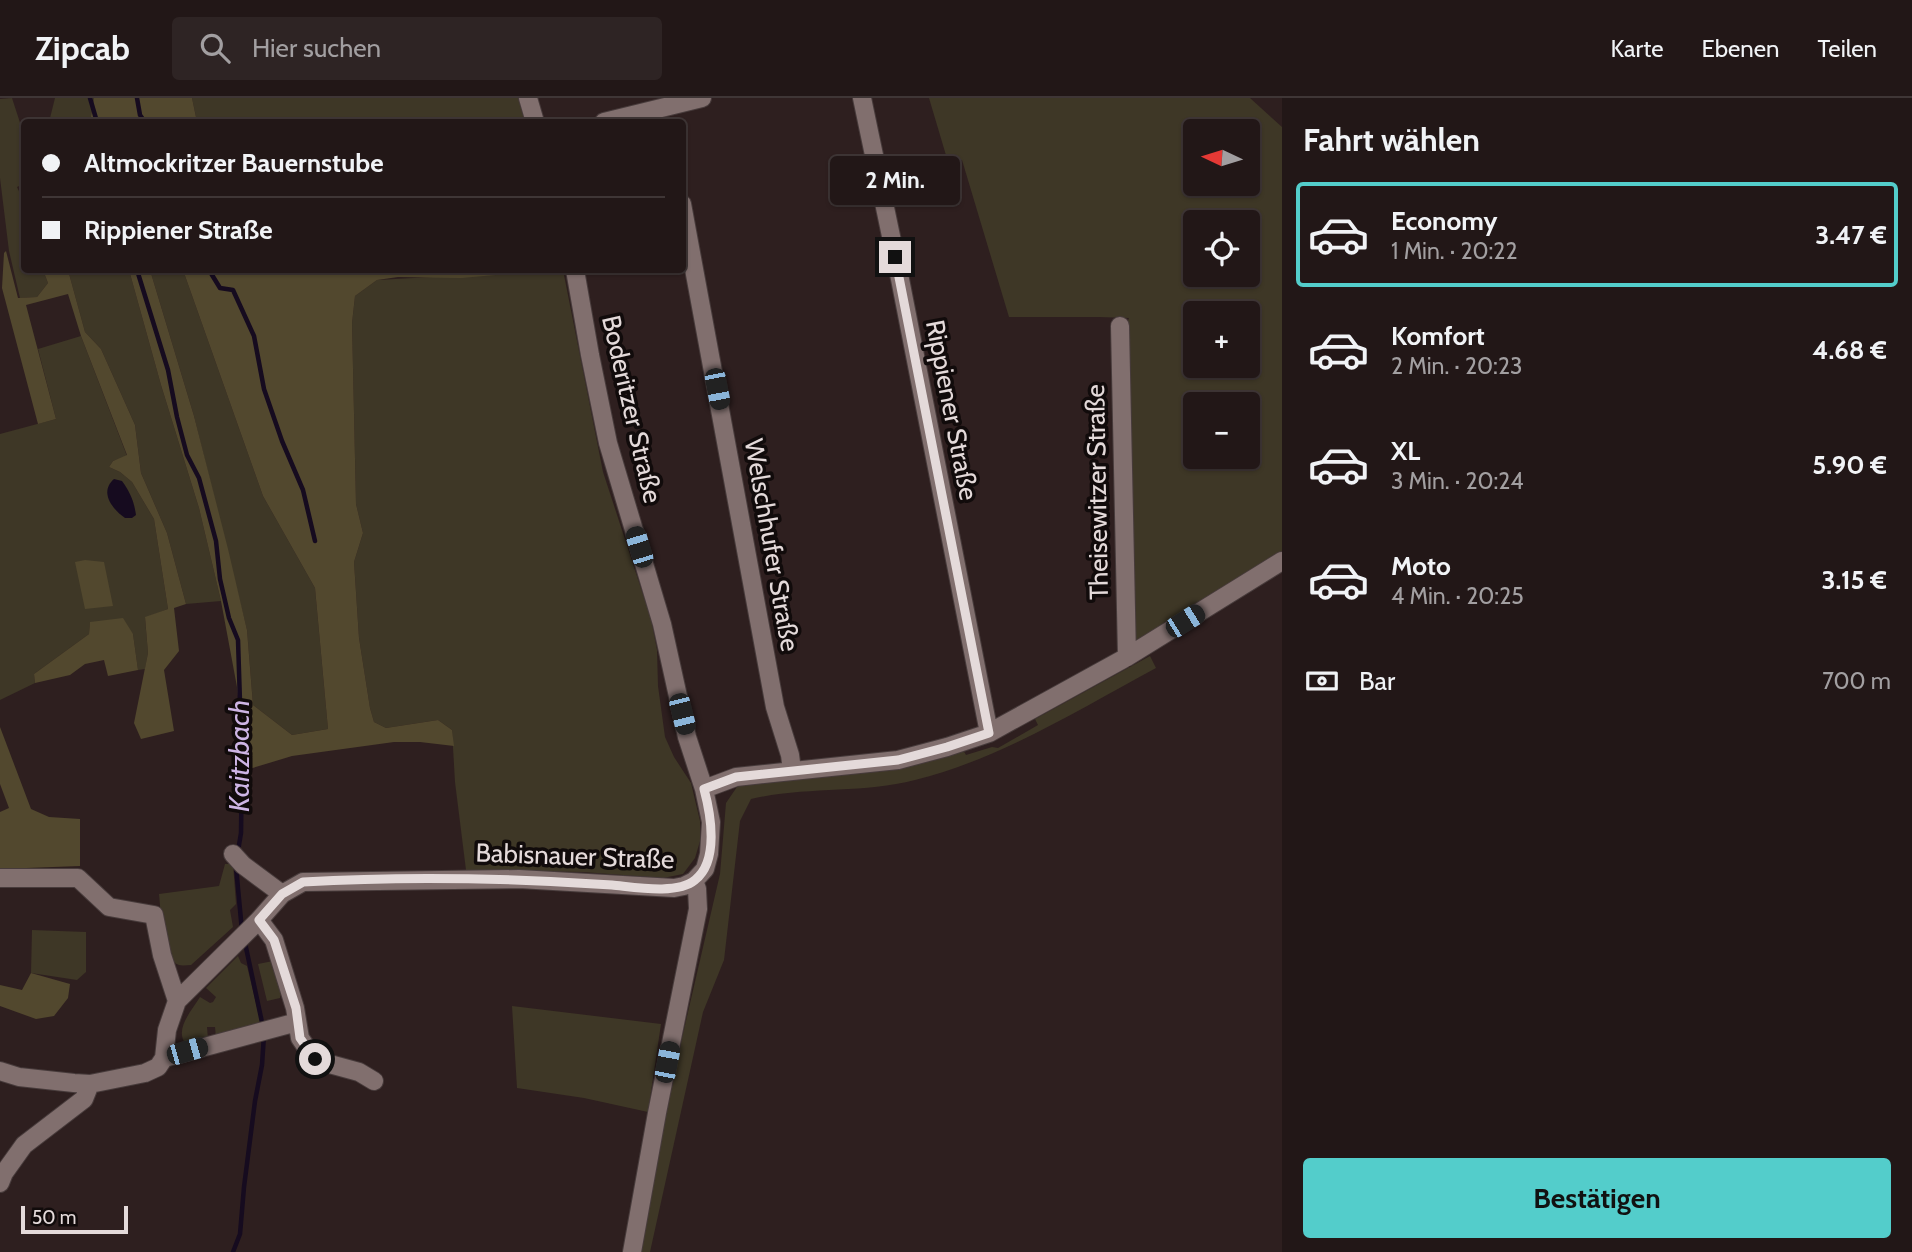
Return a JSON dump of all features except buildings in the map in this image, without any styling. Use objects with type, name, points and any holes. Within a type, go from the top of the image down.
[{"type":"street","points":[[528,98],[534,119]]},
{"type":"street","points":[[616,119],[702,98]]},
{"type":"street","name":"Rippiener Straße","points":[[862,98],[989,733]]},
{"type":"street","name":"Welschhufer Straße","points":[[686,226],[775,707],[792,770]]},
{"type":"street","name":"Boderitzer Straße","points":[[576,273],[608,443],[662,624],[687,737],[704,789],[711,822],[705,869],[694,881]]},
{"type":"street","name":"Theisewitzer Straße","points":[[1120,327],[1128,657]]},
{"type":"street","points":[[704,789],[736,777],[898,760],[989,733],[1128,657],[1282,561]]},
{"type":"street","points":[[0,1071],[19,1077],[90,1084],[145,1073],[158,1067],[164,1058],[167,1030],[177,1001],[282,894],[237,858]]},
{"type":"street","points":[[0,878],[78,878],[109,907],[154,915],[162,955],[177,1001]]},
{"type":"street","name":"Babisnauer Straße","points":[[282,894],[303,882],[327,880],[519,879],[659,888],[684,886],[694,881]]},
{"type":"street","points":[[632,1252],[698,909],[694,881]]},
{"type":"street","points":[[254,925],[274,940],[296,1008],[300,1038],[315,1059],[359,1072],[374,1082]]},
{"type":"street","points":[[164,1058],[297,1022]]},
{"type":"street","points":[[0,1183],[24,1145],[84,1099],[90,1084]]},
{"type":"shaded area","points":[[12,98],[21,126],[21,185],[17,187],[21,196],[21,273],[44,273],[48,283],[37,297],[20,298],[9,251],[0,178],[0,99]]},
{"type":"shaded area","points":[[55,98],[94,98],[90,119],[50,119]]},
{"type":"shaded area","points":[[94,98],[192,98],[196,119],[90,119]]},
{"type":"shaded area","points":[[192,98],[518,98],[524,119],[196,119]]},
{"type":"shaded area","points":[[929,98],[1250,98],[1282,127],[1282,556],[1130,644],[1125,328],[1129,318],[1009,317],[962,160],[948,162]]},
{"type":"shaded area","points":[[6,251],[18,298],[37,297],[48,283],[44,273],[69,273],[85,332],[101,349],[135,425],[141,473],[167,533],[186,604],[174,608],[179,651],[164,670],[174,731],[141,739],[134,723],[148,653],[145,617],[168,609],[154,519],[132,482],[109,467],[113,461],[127,455],[81,336],[68,294],[26,305],[56,419],[38,424],[2,288]]},
{"type":"shaded area","points":[[69,273],[130,273],[199,508],[221,601],[186,604],[167,533],[141,473],[135,425],[101,349],[85,332]]},
{"type":"shaded area","points":[[130,273],[151,273],[194,416],[247,630],[253,705],[292,735],[328,729],[315,588],[263,496],[184,273],[518,273],[461,278],[398,277],[377,280],[355,296],[352,323],[356,504],[363,533],[354,562],[359,638],[370,708],[374,722],[386,728],[438,720],[452,730],[454,746],[394,742],[292,756],[246,770],[237,687],[221,601],[199,508]]},
{"type":"shaded area","points":[[151,273],[184,273],[263,496],[315,588],[328,729],[292,735],[253,705],[247,630],[194,416]]},
{"type":"shaded area","points":[[507,273],[564,273],[603,472],[651,619],[657,650],[658,686],[665,737],[691,783],[700,821],[700,841],[695,858],[683,874],[663,878],[583,872],[466,870],[455,782],[452,730],[438,720],[386,728],[374,722],[359,638],[354,562],[363,533],[356,504],[352,323],[355,296],[377,280]]},
{"type":"shaded area","points":[[81,336],[127,456],[113,461],[109,467],[132,482],[154,519],[168,609],[145,618],[148,653],[145,669],[138,670],[133,634],[90,623],[89,634],[34,674],[35,683],[0,700],[0,434],[56,419],[38,349]]},
{"type":"shaded area","points":[[114,479],[122,481],[129,493],[136,515],[132,518],[125,518],[109,500],[108,489]]},
{"type":"shaded area","points":[[75,562],[104,562],[113,606],[85,609]]},
{"type":"shaded area","points":[[123,618],[133,634],[138,670],[108,676],[104,660],[85,664],[70,675],[35,683],[34,674],[89,634],[90,622]]},
{"type":"shaded area","points":[[1150,656],[1156,668],[1039,732],[947,771],[874,787],[751,799],[740,821],[724,960],[703,1012],[650,1252],[638,1252],[682,1038],[720,874],[726,803],[739,784],[881,769],[963,750],[966,755],[992,747],[998,748],[1038,725],[1035,719]]},
{"type":"shaded area","points":[[0,727],[31,809],[49,817],[80,819],[80,866],[0,869],[0,812],[9,808],[0,784]]},
{"type":"shaded area","points":[[225,864],[233,864],[236,904],[230,910],[233,927],[191,965],[179,965],[173,961],[165,944],[159,894],[219,886]]},
{"type":"shaded area","points":[[32,930],[86,932],[86,972],[77,980],[31,973]]},
{"type":"shaded area","points":[[238,956],[241,963],[247,966],[261,1024],[216,1038],[215,1027],[207,1027],[208,1039],[186,1045],[182,1033],[188,1015],[200,997],[213,1002],[216,997],[206,988]]},
{"type":"shaded area","points":[[273,961],[282,989],[280,998],[267,1001],[258,964]]},
{"type":"shaded area","points":[[31,973],[70,984],[68,998],[54,1016],[36,1019],[0,1006],[0,985],[22,990]]},
{"type":"shaded area","points":[[512,1006],[661,1024],[648,1112],[584,1098],[517,1088]]},
{"type":"waterway","name":"Kaitzbach","points":[[90,98],[96,119]]},
{"type":"waterway","points":[[137,98],[143,119]]},
{"type":"waterway","name":"Kaitzbach","points":[[138,273],[168,370],[187,455],[199,478],[216,541],[220,579],[229,618],[238,640],[242,764],[241,833],[238,851]]},
{"type":"waterway","points":[[211,273],[220,288],[233,290],[254,336],[264,389],[303,490],[315,541]]},
{"type":"waterway","name":"Kaitzbach","points":[[236,867],[242,931]]},
{"type":"waterway","name":"Kaitzbach","points":[[245,943],[263,1027]]},
{"type":"waterway","name":"Kaitzbach","points":[[233,1252],[240,1234],[264,1035]]},
{"type":"route","points":[[315,1059],[300,1038],[296,1008],[274,940],[259,920],[282,894],[303,882],[519,879],[659,888],[684,886],[694,881],[705,869],[709,854],[711,822],[704,789],[736,777],[898,760],[989,733],[895,257]]}]
